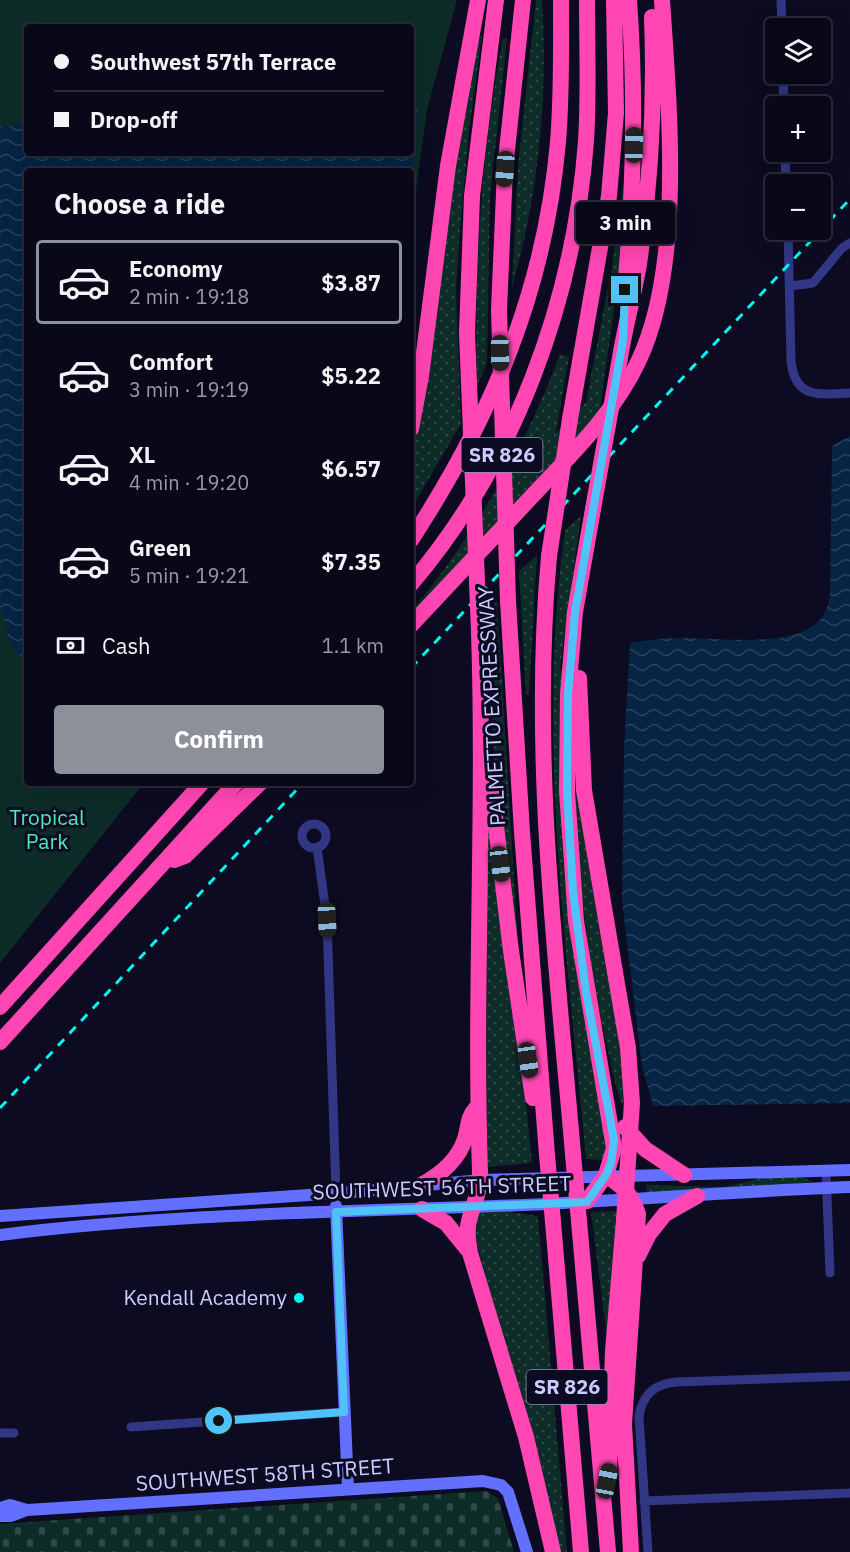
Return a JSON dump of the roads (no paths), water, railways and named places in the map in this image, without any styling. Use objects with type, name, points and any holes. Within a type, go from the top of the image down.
[{"type":"highway","points":[[414,413],[421,376],[448,166],[478,0]]},
{"type":"highway","points":[[496,0],[472,196],[467,333],[481,734],[478,909],[481,1180],[468,1227],[470,1253],[526,1437],[553,1552]]},
{"type":"highway","name":"PALMETTO EXPRESSWAY","points":[[523,0],[505,169],[499,310],[508,601],[522,832],[581,1552]]},
{"type":"highway","points":[[414,535],[458,465],[486,413],[511,350],[536,271],[549,210],[558,142],[561,0]]},
{"type":"highway","points":[[414,580],[438,552],[487,473],[517,414],[550,330],[570,253],[584,164],[587,115],[587,0]]},
{"type":"highway","name":"SR 826","points":[[608,1552],[547,851],[542,744],[542,657],[549,556],[570,418],[609,196],[616,113],[614,0]]},
{"type":"highway","points":[[623,340],[622,319],[634,160],[634,79],[629,0]]},
{"type":"highway","points":[[587,1202],[606,1175],[614,1148],[576,921],[568,826],[568,694],[575,612],[623,340],[634,295],[647,194],[653,85],[651,0]]},
{"type":"highway","points":[[414,623],[594,429],[622,391],[647,342],[662,279],[668,211],[668,85],[662,0]]},
{"type":"highway","points":[[580,584],[582,614],[579,699],[583,775],[594,858],[627,1040],[632,1102],[613,1352],[611,1464],[604,1499]]},
{"type":"highway","points":[[481,734],[489,763],[506,917],[533,1097],[545,1126]]},
{"type":"highway","points":[[0,1007],[198,786]]},
{"type":"highway","points":[[0,1042],[233,786]]},
{"type":"highway","points":[[165,863],[185,856],[257,786]]},
{"type":"highway","points":[[606,1093],[637,1143],[684,1175]]},
{"type":"highway","points":[[421,1185],[445,1170],[459,1152],[467,1132],[469,1116],[479,1106]]},
{"type":"highway","points":[[606,1175],[627,1189],[634,1200],[638,1214],[624,1424],[632,1552]]},
{"type":"highway","points":[[634,1261],[657,1222],[676,1206],[697,1196]]},
{"type":"highway","points":[[422,1209],[453,1228],[470,1253]]},
{"type":"main road","name":"SOUTHWEST 56TH STREET","points":[[0,1216],[336,1193],[481,1180],[850,1170]]},
{"type":"main road","name":"SOUTHWEST 56TH STREET","points":[[0,1235],[84,1226],[336,1212],[634,1200],[850,1187]]},
{"type":"main road","points":[[336,1193],[348,1489]]},
{"type":"main road","name":"SOUTHWEST 58TH STREET","points":[[0,1515],[12,1516],[27,1510],[483,1481],[495,1483],[504,1488],[514,1507],[526,1552]]},
{"type":"main road","name":"SOUTHWEST 58TH STREET","points":[[0,1508],[10,1505],[27,1510]]},
{"type":"street","points":[[781,0],[782,18]]},
{"type":"street","points":[[788,240],[792,365],[795,377],[801,388],[815,393],[850,393]]},
{"type":"street","points":[[790,286],[813,283],[838,252],[850,243]]},
{"type":"street","points":[[317,848],[329,940],[336,1193]]},
{"type":"street","points":[[826,1171],[830,1273]]},
{"type":"street","points":[[648,1552],[639,1417],[642,1403],[650,1390],[660,1385],[676,1382],[850,1376]]},
{"type":"street","points":[[131,1427],[344,1412]]},
{"type":"street","points":[[0,1433],[14,1433]]},
{"type":"street","points":[[644,1501],[850,1493]]},
{"type":"water","points":[[414,108],[418,109],[414,152]]},
{"type":"water","points":[[24,123],[24,156],[414,156],[413,168],[24,168],[24,658],[11,644],[0,608],[0,127]]},
{"type":"water","points":[[850,436],[850,1103],[653,1106],[642,1066],[622,901],[624,747],[630,643],[670,638],[744,640],[778,638],[794,635],[817,623],[825,611],[830,596],[832,446]]},
{"type":"railway","points":[[414,665],[850,199]]},
{"type":"railway","points":[[0,1108],[300,786]]},
{"type":"place","name":"Kendall Academy","points":[[299,1298]]},
{"type":"park label","name":"Tropical Park","points":[[47,830]]}]
